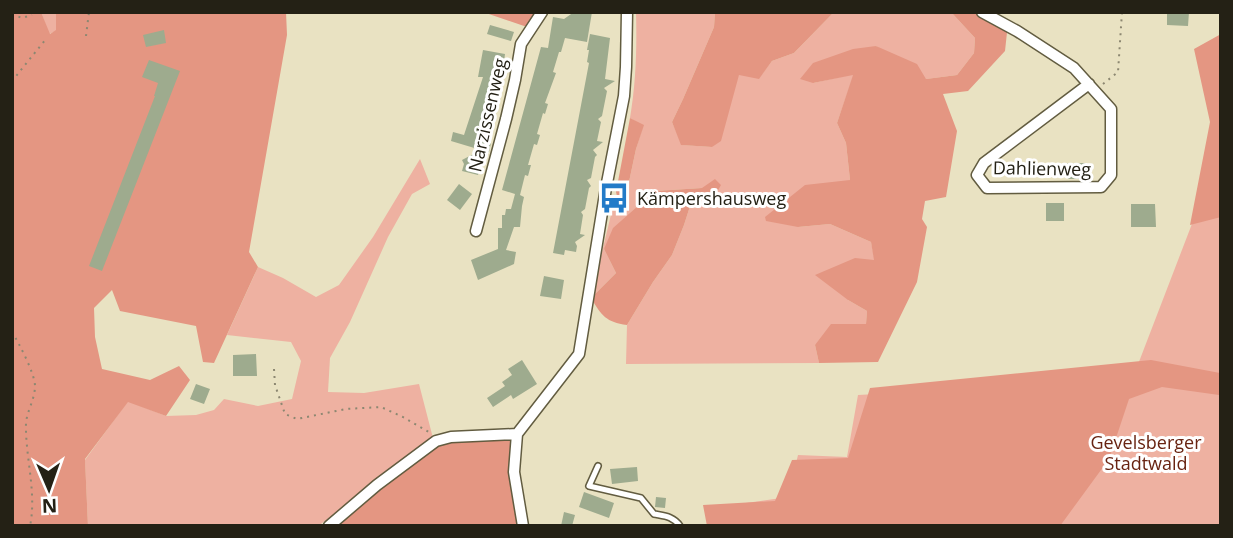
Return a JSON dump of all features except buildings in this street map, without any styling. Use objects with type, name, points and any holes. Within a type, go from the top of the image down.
[{"type":"street","name":"Narzissenweg","points":[[476,231],[506,119],[521,44],[542,12]]},
{"type":"street","points":[[523,526],[514,472],[517,434],[579,354],[624,96],[627,12]]},
{"type":"street","name":"Dahlienweg","points":[[982,12],[1074,68],[1092,87],[1111,109],[1111,175],[1101,187],[986,188],[977,175],[984,163],[1092,87]]},
{"type":"street","points":[[329,526],[377,485],[436,441],[451,437],[517,434]]},
{"type":"lane","points":[[598,466],[589,486],[641,498],[654,514],[670,517],[680,526]]},
{"type":"path","points":[[86,36],[89,12]]},
{"type":"path","points":[[1092,87],[1118,72],[1122,12]]},
{"type":"path","points":[[12,14],[22,18],[32,15]]},
{"type":"path","points":[[12,81],[46,40]]},
{"type":"path","points":[[12,332],[23,349],[36,386],[26,422],[32,518],[30,526]]},
{"type":"path","points":[[274,369],[275,386],[285,414],[297,419],[346,409],[381,407],[442,439]]},
{"type":"green space","points":[[41,12],[56,12],[56,31],[49,34]]},
{"type":"green space","points":[[636,12],[715,12],[714,27],[672,122],[682,145],[712,147],[739,74],[759,78],[772,61],[794,53],[834,12],[951,12],[975,38],[974,53],[957,75],[926,79],[876,46],[813,83],[854,74],[837,123],[846,143],[850,180],[798,227],[830,224],[871,242],[875,261],[848,300],[867,311],[866,325],[815,345],[819,363],[626,364],[627,325],[672,255],[692,200],[702,196],[702,188],[655,191],[604,249],[616,273],[591,298],[615,198],[626,196],[643,126],[630,118],[636,65]]},
{"type":"green space","name":"Gevelsberger Stadtwald","points":[[1221,140],[1221,526],[724,526],[724,506],[788,497],[798,455],[847,457],[858,395],[1132,380]]},
{"type":"green space","points":[[420,159],[430,184],[412,194],[388,237],[350,322],[330,358],[328,392],[364,393],[419,384],[434,442],[318,526],[88,526],[85,460],[128,401],[166,416],[196,415],[214,410],[224,399],[258,406],[292,399],[301,361],[291,342],[227,335],[258,267],[316,297],[339,285],[373,237]]},
{"type":"shaded area","points":[[12,12],[41,12],[50,34],[56,30],[56,12],[286,12],[287,35],[249,252],[258,267],[214,363],[203,362],[196,326],[120,311],[112,290],[94,308],[95,337],[102,369],[150,380],[179,366],[190,380],[166,416],[128,402],[85,459],[88,526],[12,526]]},
{"type":"shaded area","points":[[483,12],[536,12],[527,27]]},
{"type":"shaded area","points":[[715,12],[834,12],[794,53],[772,61],[759,79],[739,75],[721,141],[712,147],[681,145],[672,122],[714,27]]},
{"type":"shaded area","points":[[951,12],[989,12],[1008,23],[1005,51],[968,91],[943,94],[957,131],[946,197],[925,201],[922,219],[927,227],[917,282],[878,362],[819,363],[815,345],[831,324],[866,324],[867,311],[815,275],[855,258],[874,260],[871,242],[830,224],[798,227],[766,221],[765,217],[805,185],[850,180],[846,143],[837,123],[853,75],[813,83],[800,79],[813,63],[853,49],[876,46],[917,64],[926,79],[957,75],[974,53],[975,38]]},
{"type":"shaded area","points":[[1221,34],[1221,217],[1190,225],[1210,122],[1194,49]]},
{"type":"shaded area","points":[[630,118],[644,125],[626,196],[617,196],[616,192]]},
{"type":"shaded area","points":[[715,179],[721,185],[712,201],[702,196],[692,200],[672,255],[627,325],[605,317],[591,298],[616,273],[604,249],[613,228],[655,191],[702,188]]},
{"type":"shaded area","name":"Gevelsberger Stadtwald","points":[[1151,360],[1220,373],[1219,395],[1162,387],[1129,399],[1109,459],[1060,526],[707,526],[703,505],[775,501],[792,460],[848,458],[870,388]]},
{"type":"shaded area","points":[[453,439],[510,440],[510,473],[520,526],[335,526],[437,445]]},
{"type":"place","name":"Kämpershausweg","points":[[614,198]]}]
